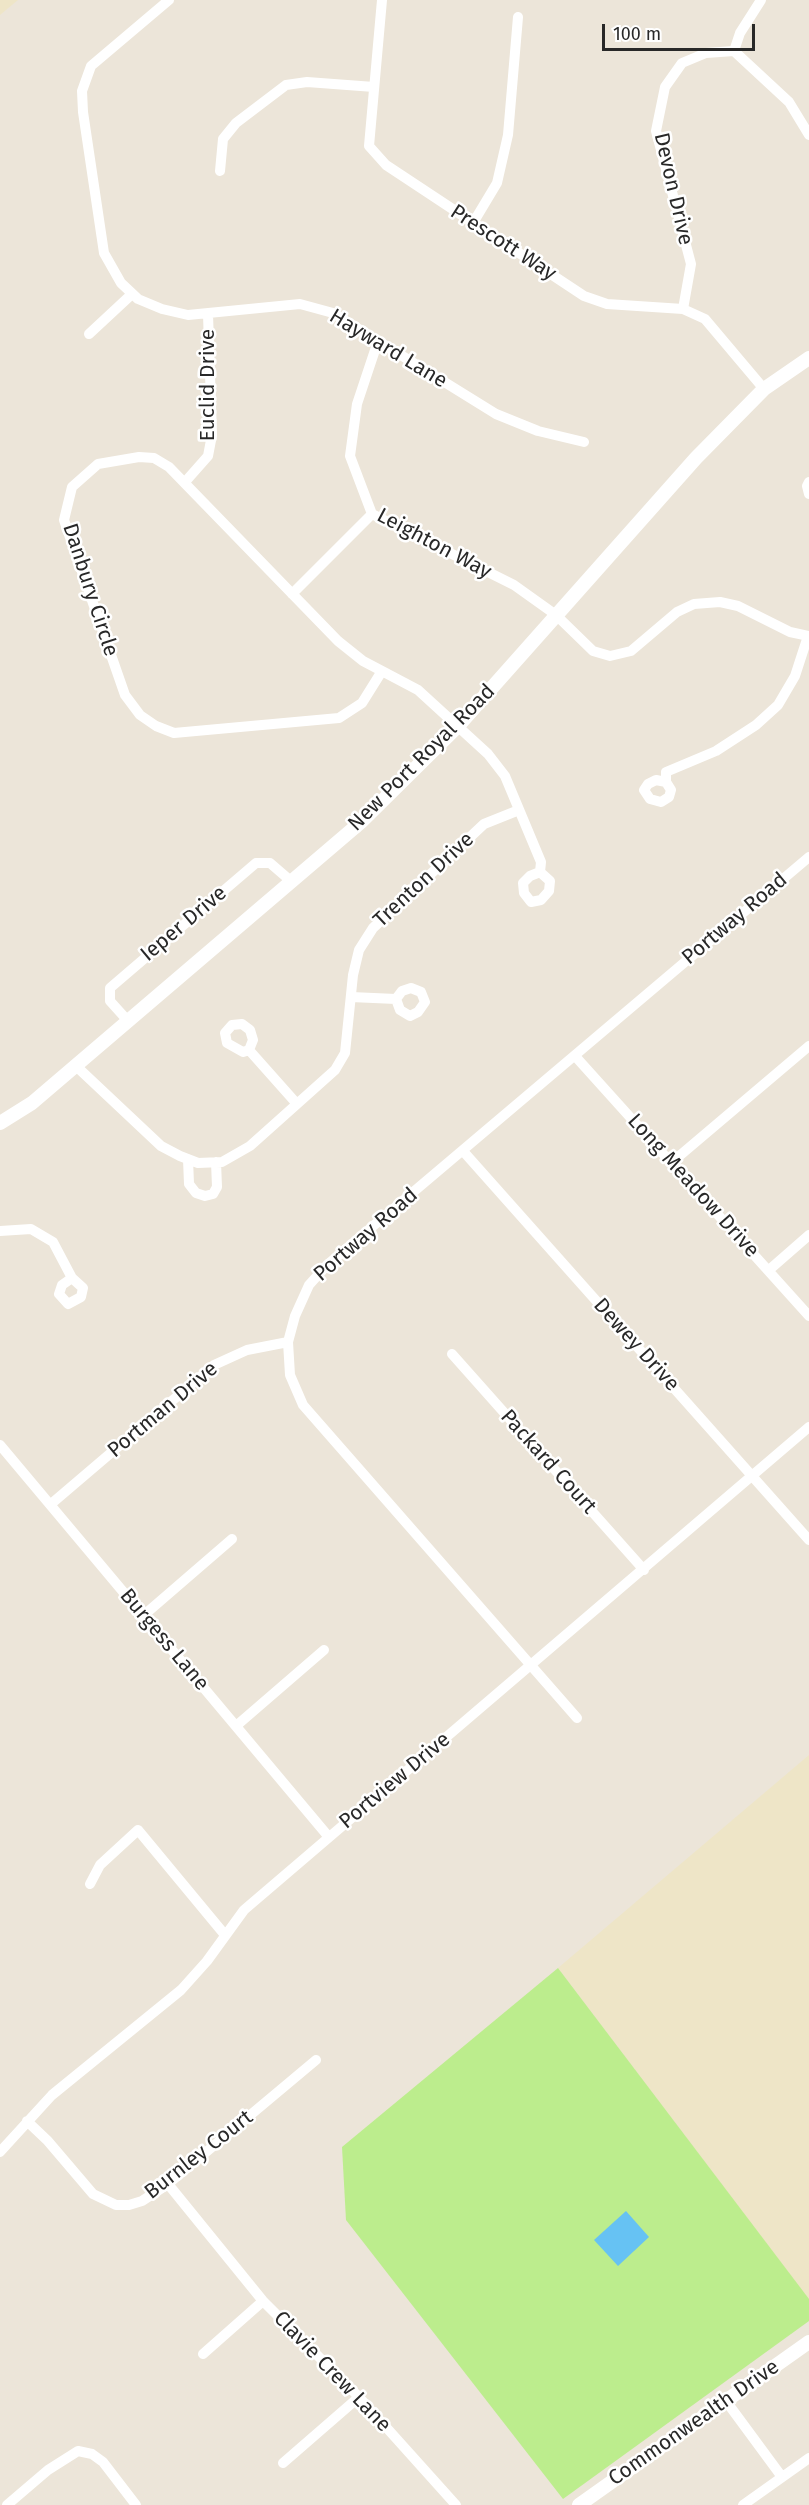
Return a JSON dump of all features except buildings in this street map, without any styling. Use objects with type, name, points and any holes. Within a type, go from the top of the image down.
[{"type":"street","name":"Hayward Lane","points":[[170,0],[91,66],[82,91],[83,112],[104,252],[121,283],[138,299],[162,309],[188,315],[300,304],[333,313],[496,414],[538,431],[584,442]]},
{"type":"street","name":"Prescott Way","points":[[382,0],[369,146],[386,165],[584,296],[607,304],[683,309],[705,319],[764,390]]},
{"type":"street","points":[[761,0],[740,33],[734,51],[789,102],[809,135]]},
{"type":"street","points":[[473,224],[497,183],[508,135],[518,17]]},
{"type":"street","name":"Devon Drive","points":[[683,309],[691,264],[656,131],[665,87],[682,63],[706,52],[734,51]]},
{"type":"street","points":[[220,171],[224,140],[236,123],[286,85],[307,82],[374,87]]},
{"type":"street","points":[[89,334],[132,294]]},
{"type":"street","name":"Euclid Drive","points":[[185,482],[208,456],[212,435],[208,314]]},
{"type":"street","name":"Leighton Way","points":[[378,341],[357,404],[350,456],[372,514],[513,585],[556,615],[593,651],[610,656],[631,651],[677,612],[694,604],[720,602],[738,606],[790,632],[808,636]]},
{"type":"street","name":"New Port Royal Road","points":[[0,1124],[32,1103],[361,822],[458,726],[696,458],[764,390],[809,358]]},
{"type":"street","name":"Danbury Circle","points":[[382,671],[362,703],[339,718],[174,733],[140,715],[125,695],[64,520],[67,500],[72,488],[98,464],[139,457],[154,458],[185,482],[338,641],[363,661],[382,671],[418,690],[488,754],[505,776],[541,862],[540,872]]},
{"type":"street","points":[[809,482],[807,486],[809,494]]},
{"type":"street","points":[[292,594],[372,514]]},
{"type":"street","points":[[666,782],[666,772],[716,751],[756,725],[778,705],[795,676],[808,636]]},
{"type":"street","name":"Trenton Drive","points":[[216,1162],[222,1162],[250,1146],[335,1070],[345,1053],[359,950],[373,928],[484,824],[519,810]]},
{"type":"street","name":"Portway Road","points":[[577,1718],[303,1405],[290,1375],[288,1342],[295,1316],[309,1285],[327,1265],[809,857]]},
{"type":"street","name":"Ieper Drive","points":[[128,1022],[110,1001],[110,987],[256,864],[270,863],[292,882]]},
{"type":"street","points":[[351,997],[396,999]]},
{"type":"street","points":[[671,1163],[809,1046]]},
{"type":"street","points":[[249,1050],[297,1104]]},
{"type":"street","name":"Long Meadow Drive","points":[[575,1056],[809,1316]]},
{"type":"street","points":[[76,1066],[161,1146],[198,1163],[216,1162],[217,1187],[213,1194],[205,1196],[196,1193],[189,1184],[188,1159]]},
{"type":"street","name":"Dewey Drive","points":[[463,1151],[809,1540]]},
{"type":"street","points":[[0,1231],[31,1229],[53,1242],[72,1278]]},
{"type":"street","points":[[769,1270],[809,1236]]},
{"type":"street","name":"Portman Drive","points":[[51,1504],[214,1365],[247,1350],[288,1342]]},
{"type":"street","name":"Packard Court","points":[[452,1354],[644,1570]]},
{"type":"street","name":"Portview Drive","points":[[0,2152],[51,2095],[181,1990],[207,1962],[244,1910],[809,1427]]},
{"type":"street","name":"Burgess Lane","points":[[0,1445],[328,1836]]},
{"type":"street","points":[[144,1615],[232,1539]]},
{"type":"street","points":[[236,1726],[324,1650]]},
{"type":"street","points":[[90,1884],[100,1865],[138,1830],[225,1935]]},
{"type":"street","name":"Burnley Court","points":[[27,2121],[47,2140],[93,2194],[116,2205],[142,2202],[168,2184],[316,2060]]},
{"type":"street","name":"Clavie Crew Lane","points":[[168,2184],[263,2301],[359,2397],[448,2503]]},
{"type":"street","points":[[202,2354],[263,2301]]},
{"type":"street","name":"Commonwealth Drive","points":[[579,2505],[809,2342]]},
{"type":"street","points":[[283,2463],[359,2397]]},
{"type":"street","points":[[726,2401],[782,2477]]},
{"type":"street","points":[[7,2505],[48,2470],[78,2451],[92,2454],[103,2462],[136,2505]]},
{"type":"street","points":[[743,2505],[809,2458]]},
{"type":"shaded area","points":[[0,0],[18,0],[0,15]]},
{"type":"shaded area","points":[[809,1755],[809,2300],[558,1968]]},
{"type":"green space","points":[[558,1968],[809,2299],[809,2321],[563,2499],[346,2220],[342,2147]]},
{"type":"water","points":[[626,2211],[649,2237],[618,2266],[594,2240]]}]
